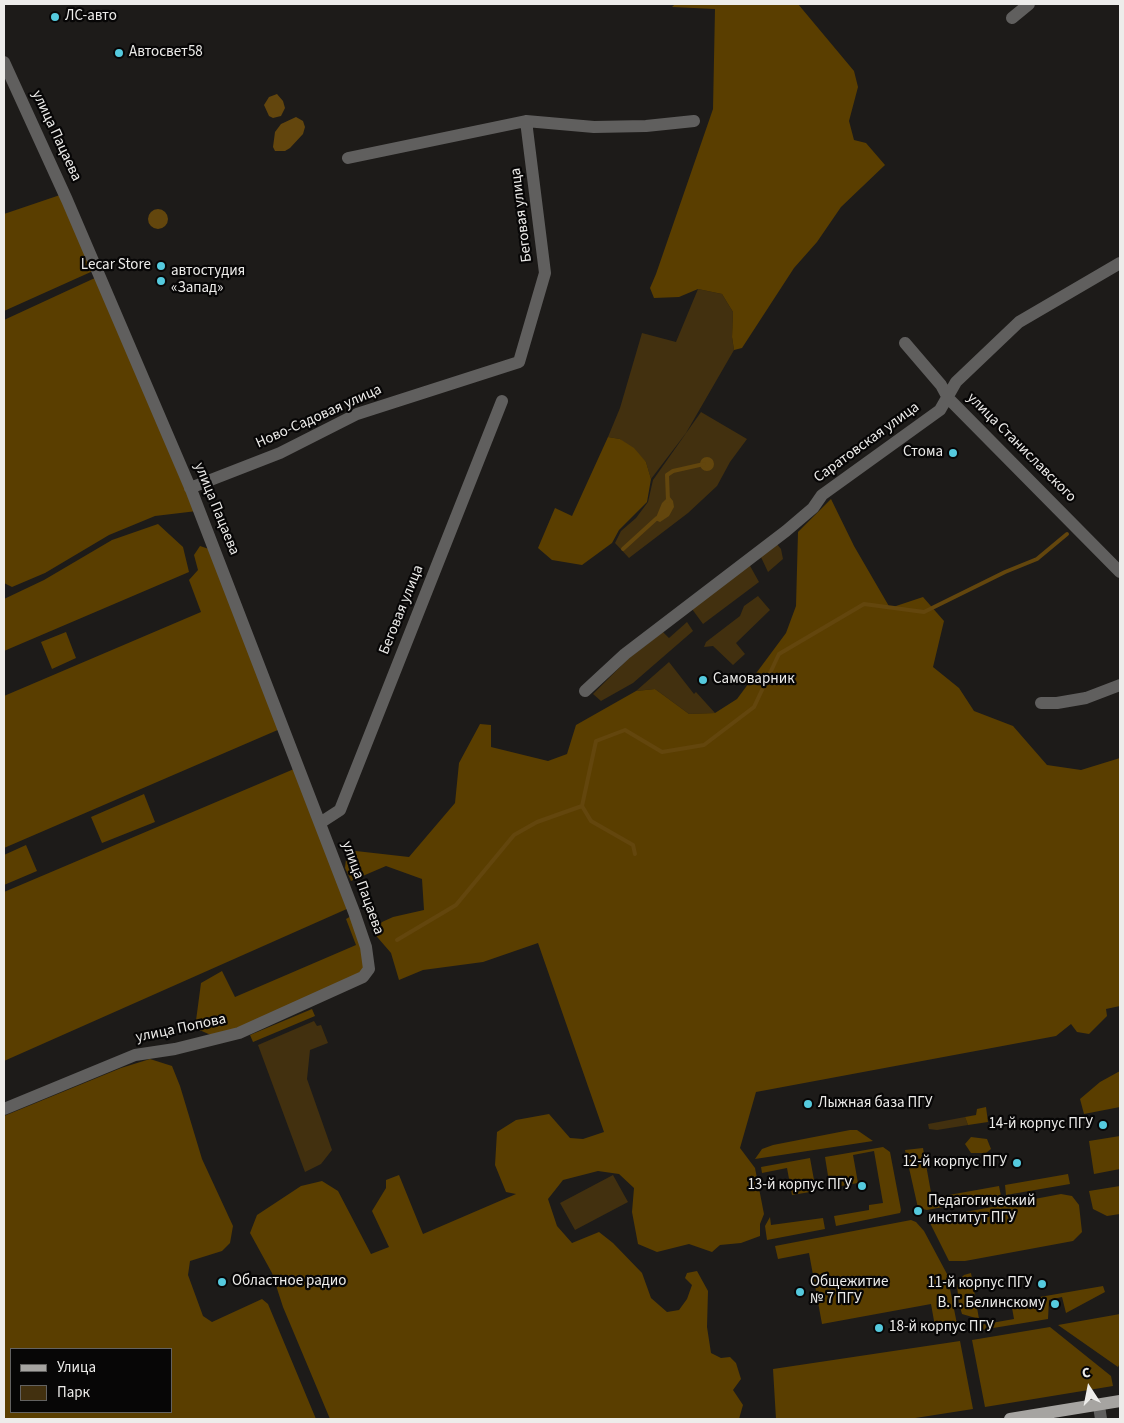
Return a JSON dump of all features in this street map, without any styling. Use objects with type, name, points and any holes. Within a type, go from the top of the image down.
[{"type":"main road","points":[[1010,1419],[1120,1402]]},
{"type":"street","points":[[1012,18],[1029,4]]},
{"type":"street","name":"улица Пацаева","points":[[4,62],[67,200],[190,488],[366,947],[369,969],[363,977]]},
{"type":"street","points":[[348,158],[526,121],[594,127],[646,126],[694,121]]},
{"type":"street","name":"Беговая улица","points":[[519,362],[545,274],[526,121]]},
{"type":"street","name":"Саратовская улица","points":[[585,691],[625,654],[786,531],[813,508],[822,495],[940,410],[956,382],[1019,322],[1120,263]]},
{"type":"street","name":"улица Станиславского","points":[[905,343],[941,385],[948,398],[1120,572]]},
{"type":"street","name":"Ново-Садовая улица","points":[[190,488],[280,453],[357,414],[519,362]]},
{"type":"street","name":"Беговая улица","points":[[320,823],[340,810],[502,401]]},
{"type":"street","points":[[1041,703],[1057,704],[1086,698],[1120,685]]},
{"type":"street","name":"улица Попова","points":[[4,1109],[135,1055],[175,1049],[239,1033],[363,977]]},
{"type":"street","points":[[1099,1406],[1101,1419]]},
{"type":"green space","points":[[698,289],[722,294],[733,312],[732,337],[734,350],[686,433],[651,479],[646,462],[620,439],[608,437],[620,408],[642,333],[676,342]]},
{"type":"green space","points":[[701,412],[747,439],[730,462],[717,486],[688,513],[629,558],[615,543],[621,531],[636,518],[648,502],[653,480]]},
{"type":"green space","points":[[776,543],[781,549],[783,559],[768,572],[760,555]]},
{"type":"green space","points":[[749,564],[759,582],[703,624],[692,609]]},
{"type":"green space","points":[[758,596],[770,610],[736,643],[745,654],[733,665],[713,646],[704,647],[706,642],[740,616],[744,606]]},
{"type":"green space","points":[[687,622],[693,631],[633,683],[601,701],[593,694],[629,658],[663,632],[669,638]]},
{"type":"green space","points":[[669,662],[694,694],[696,692],[715,713],[689,714],[655,689],[636,691]]},
{"type":"green space","points":[[314,1021],[317,1026],[321,1025],[328,1043],[310,1050],[307,1079],[332,1150],[321,1164],[305,1172],[258,1045]]},
{"type":"green space","points":[[965,1117],[968,1125],[937,1130],[929,1129],[928,1124]]},
{"type":"green space","points":[[613,1175],[628,1202],[575,1230],[560,1203]]},
{"type":"shaded area","points":[[675,4],[798,4],[854,71],[858,87],[849,121],[854,140],[866,143],[885,165],[841,207],[817,242],[794,268],[742,348],[734,350],[732,337],[733,312],[722,294],[698,289],[679,297],[654,298],[650,288],[713,109],[715,9],[672,7]]},
{"type":"shaded area","points":[[277,94],[283,101],[285,108],[281,116],[273,118],[269,116],[264,105],[269,97]]},
{"type":"shaded area","points":[[296,117],[303,121],[305,127],[303,134],[290,148],[285,151],[275,151],[273,147],[275,132],[281,124]]},
{"type":"shaded area","points":[[60,195],[93,271],[4,311],[4,214]]},
{"type":"shaded area","points":[[154,209],[162,209],[168,215],[168,223],[162,229],[154,229],[148,223],[148,215]]},
{"type":"shaded area","points":[[97,277],[197,511],[155,516],[109,535],[45,573],[12,587],[4,583],[4,320]]},
{"type":"shaded area","points":[[608,437],[620,439],[634,448],[646,462],[651,479],[647,502],[619,530],[612,543],[582,565],[552,560],[538,548],[555,508],[572,516]]},
{"type":"shaded area","points":[[704,457],[710,457],[714,464],[710,471],[704,471],[700,467],[700,461]]},
{"type":"shaded area","points":[[669,496],[673,501],[674,507],[669,516],[660,522],[655,520],[662,503]]},
{"type":"shaded area","points":[[831,499],[854,546],[890,608],[923,597],[944,621],[933,667],[959,688],[974,711],[1013,726],[1047,765],[1081,770],[1120,758],[1120,1006],[1106,1009],[1107,1016],[1089,1034],[1077,1032],[1071,1024],[1056,1036],[756,1092],[740,1148],[755,1168],[764,1214],[760,1224],[760,1236],[741,1243],[720,1245],[712,1252],[689,1244],[657,1252],[638,1244],[632,1212],[634,1188],[619,1174],[598,1171],[563,1180],[548,1199],[557,1226],[572,1243],[599,1232],[613,1243],[642,1273],[651,1298],[667,1312],[679,1310],[687,1299],[692,1285],[685,1278],[687,1273],[697,1271],[708,1291],[707,1327],[711,1353],[721,1358],[730,1357],[736,1363],[741,1379],[733,1390],[743,1405],[739,1419],[330,1419],[283,1307],[272,1273],[250,1233],[257,1215],[301,1186],[322,1181],[338,1191],[371,1254],[389,1247],[372,1211],[386,1188],[386,1180],[399,1175],[423,1234],[516,1194],[506,1192],[495,1165],[497,1132],[516,1120],[549,1114],[570,1138],[583,1139],[604,1132],[538,943],[483,962],[423,970],[399,980],[391,953],[372,931],[382,922],[393,917],[424,910],[422,879],[386,866],[351,881],[345,868],[347,850],[409,857],[455,803],[459,763],[480,724],[491,725],[491,747],[548,761],[567,754],[576,725],[636,691],[655,689],[689,714],[715,713],[737,699],[786,633],[796,606],[798,532]]},
{"type":"shaded area","points":[[158,524],[183,547],[189,572],[4,651],[4,599],[44,580],[112,540]]},
{"type":"shaded area","points":[[200,546],[212,550],[280,729],[4,848],[4,696],[201,612],[189,580],[198,570],[194,555]]},
{"type":"shaded area","points":[[66,632],[76,658],[52,669],[41,642]]},
{"type":"shaded area","points":[[294,769],[349,908],[4,1061],[4,892]]},
{"type":"shaded area","points":[[144,794],[155,822],[102,843],[91,817]]},
{"type":"shaded area","points":[[26,845],[37,871],[4,885],[4,855]]},
{"type":"shaded area","points":[[353,915],[366,967],[361,975],[241,1030],[213,1036],[195,1028],[201,983],[222,971],[235,997],[356,945],[346,919]]},
{"type":"shaded area","points":[[312,1009],[315,1016],[253,1042],[250,1035]]},
{"type":"shaded area","points":[[150,1059],[172,1066],[202,1159],[233,1226],[230,1243],[222,1251],[190,1261],[188,1275],[203,1316],[212,1322],[262,1299],[268,1304],[316,1419],[4,1419],[4,1116],[121,1068]]},
{"type":"shaded area","points":[[1120,1071],[1120,1107],[1084,1114],[1080,1099],[1100,1082]]},
{"type":"shaded area","points":[[986,1107],[988,1122],[968,1125],[965,1117],[976,1115],[977,1109]]},
{"type":"shaded area","points":[[857,1130],[873,1141],[755,1159],[762,1149],[773,1145]]},
{"type":"shaded area","points":[[1120,1136],[1120,1169],[1094,1174],[1089,1141]]},
{"type":"shaded area","points":[[971,1137],[987,1139],[991,1149],[986,1153],[971,1153],[965,1144]]},
{"type":"shaded area","points":[[883,1147],[890,1152],[900,1213],[836,1226],[834,1216],[869,1210],[869,1205],[883,1203],[874,1151],[853,1155],[858,1183],[830,1188],[825,1157]]},
{"type":"shaded area","points":[[923,1148],[932,1198],[999,1186],[1001,1196],[927,1210],[918,1208],[905,1150]]},
{"type":"shaded area","points":[[810,1158],[816,1191],[792,1195],[787,1168],[762,1173],[761,1167]]},
{"type":"shaded area","points":[[1068,1174],[1070,1184],[1006,1195],[1005,1185]]},
{"type":"shaded area","points":[[1120,1186],[1120,1214],[1107,1216],[1093,1209],[1089,1191]]},
{"type":"shaded area","points":[[1061,1194],[1072,1196],[1079,1205],[1082,1232],[1073,1241],[965,1261],[949,1261],[928,1219]]},
{"type":"shaded area","points":[[770,1217],[771,1225],[823,1218],[825,1229],[767,1240],[765,1226]]},
{"type":"shaded area","points":[[911,1220],[916,1222],[924,1231],[947,1274],[958,1329],[936,1332],[931,1304],[822,1324],[809,1253],[778,1259],[775,1246]]},
{"type":"shaded area","points":[[971,1273],[979,1319],[962,1314],[959,1304],[957,1286],[964,1275]]},
{"type":"shaded area","points":[[1103,1286],[1105,1292],[1066,1313],[1062,1297],[1049,1300],[1048,1319],[981,1330],[980,1325],[1014,1319],[1011,1302]]},
{"type":"shaded area","points":[[1120,1314],[1120,1363],[1118,1367],[1058,1325]]},
{"type":"shaded area","points":[[1050,1327],[1111,1376],[1113,1386],[985,1407],[972,1340]]},
{"type":"shaded area","points":[[960,1341],[973,1409],[909,1419],[776,1419],[773,1369]]},
{"type":"waterway","points":[[668,501],[667,475],[673,471],[704,464]]},
{"type":"waterway","points":[[623,549],[657,518]]},
{"type":"waterway","points":[[635,854],[633,845],[591,821],[582,806],[596,741],[625,730],[662,752],[704,745],[754,707],[779,654],[864,604],[924,612],[1005,572],[1037,559],[1067,534]]},
{"type":"waterway","points":[[397,940],[456,905],[514,835],[537,822],[582,806]]},
{"type":"place","name":"ЛС-авто","points":[[55,17]]},
{"type":"place","name":"Автосвет58","points":[[119,53]]},
{"type":"place","name":"Lecar Store","points":[[161,266]]},
{"type":"place","name":"автостудия «Запад»","points":[[161,281]]},
{"type":"place","name":"Стома","points":[[953,453]]},
{"type":"place","name":"Самоварник","points":[[703,680]]},
{"type":"place","name":"Лыжная база ПГУ","points":[[808,1104]]},
{"type":"place","name":"14-й корпус ПГУ","points":[[1103,1125]]},
{"type":"place","name":"12-й корпус ПГУ","points":[[1017,1163]]},
{"type":"place","name":"13-й корпус ПГУ","points":[[862,1186]]},
{"type":"place","name":"Педагогический институт ПГУ","points":[[918,1211]]},
{"type":"place","name":"Областное радио","points":[[222,1282]]},
{"type":"place","name":"11-й корпус ПГУ","points":[[1042,1284]]},
{"type":"place","name":"Общежитие № 7 ПГУ","points":[[800,1292]]},
{"type":"place","name":"В. Г. Белинскому","points":[[1055,1304]]},
{"type":"place","name":"18-й корпус ПГУ","points":[[879,1328]]}]
